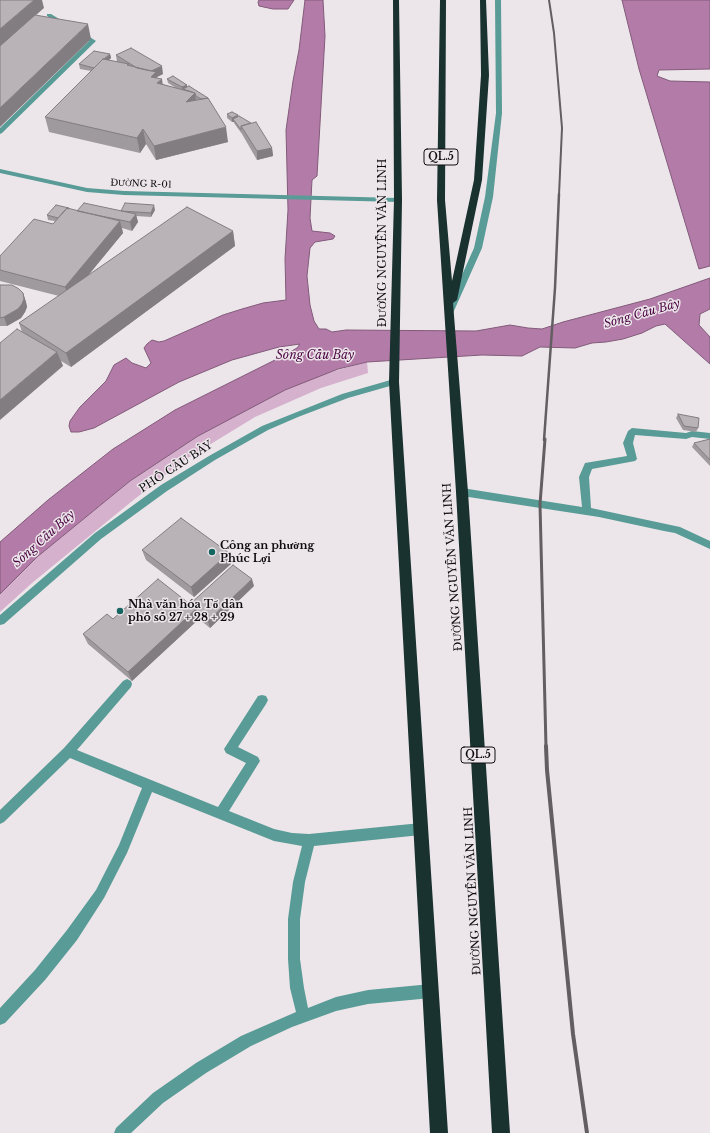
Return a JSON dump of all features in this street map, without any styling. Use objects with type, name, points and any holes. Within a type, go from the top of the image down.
[{"type":"highway","name":"ĐƯỜNG NGUYỄN VĂN LINH","points":[[396,0],[398,200],[394,381],[439,1133]]},
{"type":"highway","points":[[449,313],[478,180],[485,76],[483,0]]},
{"type":"highway","name":"ĐƯỜNG NGUYỄN VĂN LINH","points":[[444,2],[441,200],[462,492],[501,1133]]},
{"type":"street","points":[[449,313],[478,248],[489,196],[498,128],[498,0]]},
{"type":"street","points":[[0,132],[93,41],[46,13],[44,20]]},
{"type":"street","name":"ĐƯỜNG R-01","points":[[0,171],[87,190],[124,193],[398,200]]},
{"type":"street","name":"PHỐ CẦU BÂY","points":[[0,621],[98,536],[164,488],[199,466],[243,440],[295,415],[345,396],[394,381]]},
{"type":"street","points":[[587,512],[584,477],[588,466],[632,459],[628,443],[632,431],[686,436],[692,434],[710,436]]},
{"type":"street","points":[[462,492],[587,512],[677,530],[710,545]]},
{"type":"street","points":[[0,818],[68,752],[126,684]]},
{"type":"street","points":[[221,813],[254,762],[230,749],[262,700]]},
{"type":"street","points":[[68,752],[274,835],[292,839],[309,840],[422,829]]},
{"type":"street","points":[[0,1018],[40,975],[72,935],[100,894],[123,849],[149,784]]},
{"type":"street","points":[[303,1016],[297,988],[294,959],[294,919],[299,882],[309,840]]},
{"type":"street","points":[[122,1133],[158,1098],[201,1068],[246,1041],[303,1016],[336,1004],[399,992],[431,992]]},
{"type":"shaded area","points":[[367,362],[368,373],[321,388],[255,417],[183,461],[32,583],[0,612],[0,594],[37,557],[130,481],[198,436],[257,403],[316,376]]},
{"type":"water","points":[[259,0],[294,0],[288,9],[273,9],[259,6]]},
{"type":"water","name":"Sông Cầu Bây","points":[[305,0],[323,0],[325,36],[317,176],[312,180],[310,218],[312,231],[330,233],[335,236],[333,239],[315,242],[310,248],[307,276],[310,305],[314,321],[319,329],[326,329],[332,332],[346,330],[476,331],[510,325],[542,329],[650,299],[710,278],[710,309],[700,314],[699,325],[710,337],[710,364],[665,324],[623,339],[592,343],[575,348],[540,347],[522,356],[482,355],[367,362],[338,369],[285,390],[198,436],[130,481],[37,557],[0,594],[0,542],[48,500],[113,449],[175,410],[281,357],[297,348],[300,344],[279,347],[232,360],[179,382],[94,428],[79,432],[71,432],[69,426],[70,421],[80,407],[106,381],[114,365],[126,358],[132,363],[146,368],[151,363],[144,348],[152,340],[159,342],[164,341],[223,315],[263,303],[286,300],[285,259],[288,210],[286,130],[299,50]]},
{"type":"water","points":[[622,0],[710,0],[710,69],[659,70],[657,76],[670,81],[710,82],[710,266],[699,269],[639,69]]},
{"type":"building","points":[[0,0],[34,0],[0,29]]},
{"type":"building","points":[[35,15],[88,24],[0,108],[0,46]]},
{"type":"building","points":[[131,48],[162,66],[151,71],[137,68],[116,55]]},
{"type":"building","points":[[94,51],[110,54],[94,68],[79,64]]},
{"type":"building","points":[[103,59],[129,64],[127,65],[156,72],[151,77],[162,79],[157,83],[195,93],[186,102],[208,98],[226,127],[154,146],[143,129],[137,138],[45,117]]},
{"type":"building","points":[[173,76],[187,85],[182,87],[167,79]]},
{"type":"building","points":[[189,86],[208,98],[201,99],[196,96],[195,93],[183,89]]},
{"type":"building","points":[[232,112],[238,115],[232,118],[227,114]]},
{"type":"building","points":[[239,116],[251,123],[241,126],[241,130],[233,119]]},
{"type":"building","points":[[256,122],[272,148],[257,151],[241,126]]},
{"type":"building","points":[[84,203],[136,214],[130,222],[77,211]]},
{"type":"building","points":[[125,203],[154,205],[151,213],[121,211]]},
{"type":"building","points":[[56,205],[69,208],[69,209],[67,208],[58,218],[47,215]]},
{"type":"building","points":[[187,207],[233,231],[66,353],[19,323]]},
{"type":"building","points":[[67,208],[120,221],[65,287],[0,270],[0,256],[34,219],[53,224]]},
{"type":"building","points":[[0,285],[12,285],[19,289],[23,293],[24,299],[18,309],[0,318]]},
{"type":"building","points":[[17,329],[57,352],[0,400],[0,343]]},
{"type":"building","points":[[678,414],[699,418],[698,428],[684,426]]},
{"type":"building","points":[[710,439],[710,460],[694,443]]},
{"type":"building","points":[[181,518],[229,553],[191,587],[142,550]]},
{"type":"building","points":[[233,565],[252,579],[208,621],[190,604]]},
{"type":"building","points":[[158,579],[196,609],[128,672],[83,634],[107,614],[113,619]]},
{"type":"railway","points":[[549,0],[554,33],[562,128],[559,195]]},
{"type":"railway","points":[[544,440],[555,288],[559,194]]},
{"type":"railway","points":[[545,439],[540,504],[546,747]]},
{"type":"railway","points":[[546,746],[547,770],[573,1034],[587,1133]]},
{"type":"place","name":"Công an phường Phúc Lợi","points":[[212,552]]},
{"type":"place","name":"Nhà văn hóa Tổ dân phố số 27 + 28 + 29","points":[[120,611]]}]
